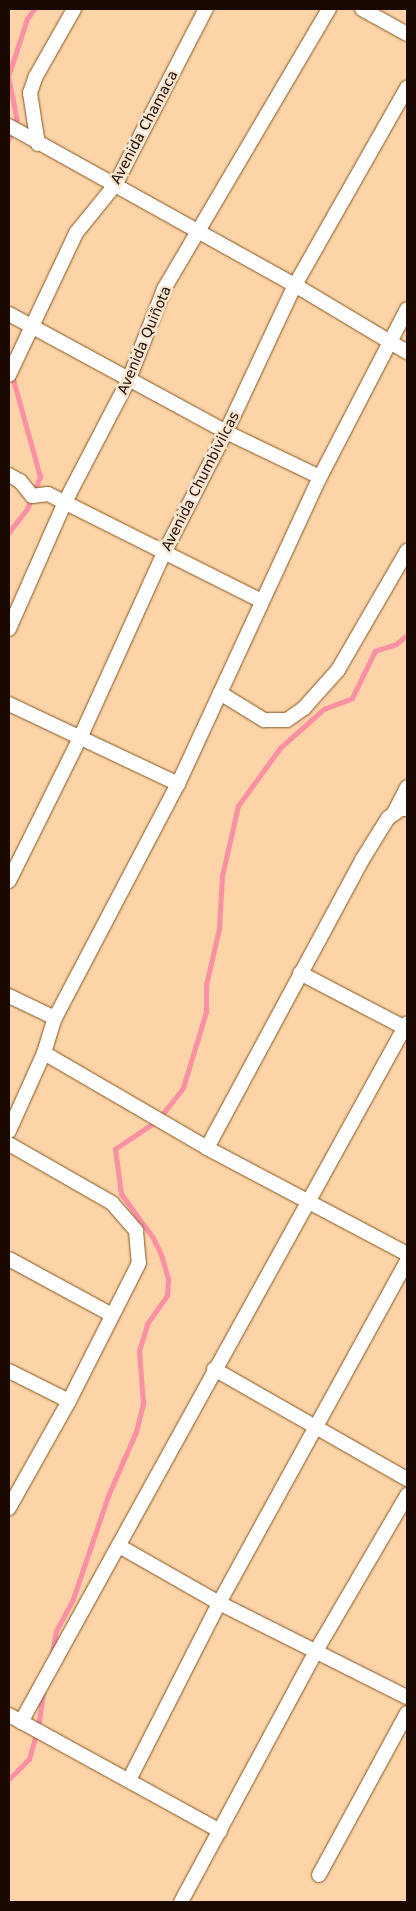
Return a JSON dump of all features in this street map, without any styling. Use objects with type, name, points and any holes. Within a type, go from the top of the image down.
[{"type":"street","points":[[38,144],[30,93],[36,76],[74,9]]},
{"type":"street","name":"Avenida Chamaca","points":[[9,375],[34,326],[76,233],[114,185],[206,9]]},
{"type":"street","name":"Avenida Quiñota","points":[[9,629],[65,502],[129,379],[164,289],[329,9]]},
{"type":"street","points":[[362,9],[407,34]]},
{"type":"street","name":"Avenida Chumbivilcas","points":[[9,881],[80,738],[164,553],[226,432],[295,285],[407,88]]},
{"type":"street","points":[[9,126],[38,144],[199,230],[407,352]]},
{"type":"street","points":[[9,1132],[44,1053],[55,1018],[178,784],[320,477],[388,341],[407,309]]},
{"type":"street","points":[[9,314],[226,432],[320,477]]},
{"type":"street","points":[[9,475],[20,480],[32,496],[48,494],[262,601]]},
{"type":"street","points":[[220,693],[264,720],[287,720],[304,708],[338,670],[407,551]]},
{"type":"street","points":[[9,704],[178,784]]},
{"type":"street","points":[[207,1148],[362,860],[401,811],[407,787]]},
{"type":"street","points":[[21,1722],[214,1370],[406,1027],[300,973]]},
{"type":"street","points":[[9,996],[55,1018]]},
{"type":"street","points":[[44,1053],[207,1148],[407,1254]]},
{"type":"street","points":[[9,1144],[112,1204],[136,1231],[139,1263],[69,1402],[13,1488],[9,1508]]},
{"type":"street","points":[[9,1259],[112,1315]]},
{"type":"street","points":[[129,1780],[219,1603],[407,1261]]},
{"type":"street","points":[[214,1370],[407,1480]]},
{"type":"street","points":[[9,1371],[69,1402]]},
{"type":"street","points":[[181,1902],[316,1651],[407,1495]]},
{"type":"street","points":[[119,1546],[219,1603],[407,1697]]},
{"type":"street","points":[[319,1875],[407,1713]]},
{"type":"street","points":[[9,1715],[220,1831]]},
{"type":"waterway","points":[[9,74],[27,19],[34,9]]},
{"type":"waterway","points":[[9,78],[17,119],[9,140]]},
{"type":"waterway","points":[[9,532],[27,509],[40,477],[12,376]]},
{"type":"waterway","points":[[52,1654],[56,1631],[73,1599],[108,1496],[136,1432],[143,1403],[139,1351],[147,1324],[167,1295],[168,1279],[161,1255],[153,1238],[121,1194],[115,1149],[158,1120],[183,1088],[206,1012],[206,985],[219,929],[222,876],[238,806],[280,748],[324,709],[352,698],[375,651],[396,644],[407,635]]},
{"type":"waterway","points":[[9,1779],[29,1759],[38,1728],[43,1693]]}]
